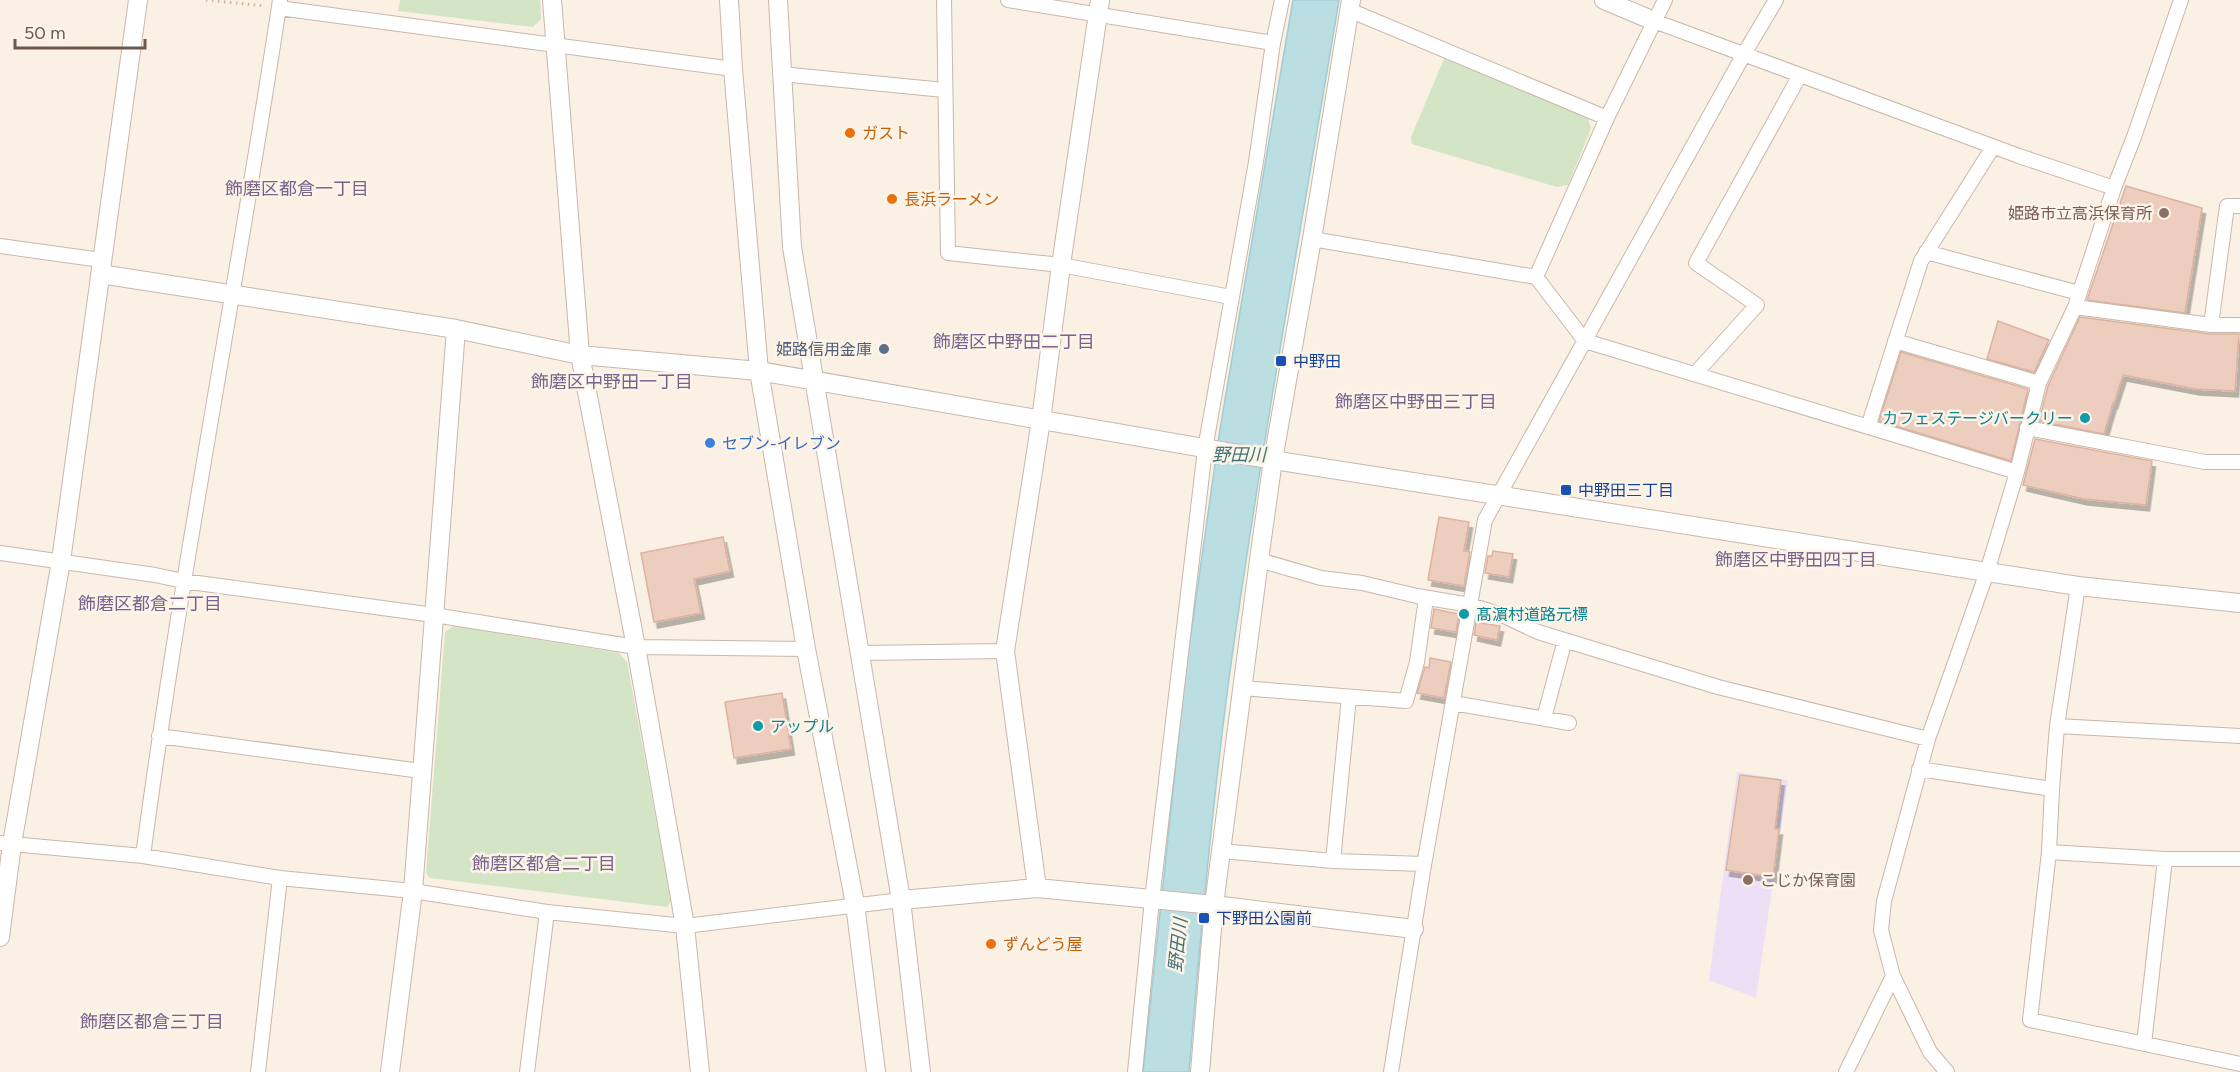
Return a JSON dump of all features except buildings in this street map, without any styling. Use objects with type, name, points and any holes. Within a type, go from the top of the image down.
[{"type":"street","points":[[0,937],[6,843],[61,561],[138,0]]},
{"type":"street","points":[[552,0],[580,355],[636,648],[685,926],[700,1072]]},
{"type":"street","points":[[729,0],[759,371],[806,649],[855,904],[876,1072]]},
{"type":"street","points":[[778,0],[792,247],[901,900],[921,1072]]},
{"type":"street","points":[[944,0],[948,253],[1060,265],[1231,297]]},
{"type":"street","points":[[1008,0],[1099,8],[1274,44]]},
{"type":"street","points":[[1135,1072],[1152,900],[1204,448],[1256,162],[1282,0]]},
{"type":"street","points":[[1604,0],[1654,21],[1993,147],[2114,188]]},
{"type":"street","points":[[1536,277],[1608,118],[1665,0]]},
{"type":"street","points":[[1391,1072],[1424,864],[1485,520],[1776,0]]},
{"type":"street","points":[[1947,1072],[1930,1052],[1893,976],[1881,930],[1884,901],[1928,739],[1988,572],[2017,472],[2039,383],[2075,306],[2181,0]]},
{"type":"street","points":[[143,856],[183,581],[280,4],[733,69]]},
{"type":"street","points":[[1200,1072],[1214,905],[1258,560],[1350,5],[1608,118]]},
{"type":"street","points":[[1038,888],[1005,651],[1041,420],[1060,265],[1099,8]]},
{"type":"street","points":[[781,74],[944,90]]},
{"type":"street","points":[[1695,374],[1757,305],[1696,263],[1800,75]]},
{"type":"street","points":[[1868,427],[1921,261],[1993,147]]},
{"type":"street","points":[[2211,325],[2227,206],[2240,206]]},
{"type":"street","points":[[1312,239],[1536,277],[1585,341],[2017,472]]},
{"type":"street","points":[[0,246],[231,295],[456,329],[580,355],[759,371],[1273,460],[1500,496],[2078,586],[2240,603]]},
{"type":"street","points":[[1926,252],[2079,292]]},
{"type":"street","points":[[2075,306],[2211,325],[2240,325]]},
{"type":"street","points":[[390,1072],[413,891],[456,329]]},
{"type":"street","points":[[1895,341],[2039,383]]},
{"type":"street","points":[[2027,428],[2205,462],[2240,462]]},
{"type":"street","points":[[0,553],[183,581],[434,615],[636,648],[806,649]]},
{"type":"street","points":[[1258,560],[1322,578],[1362,583],[1470,605],[1502,615],[1538,632],[1718,687],[1928,739]]},
{"type":"street","points":[[2078,586],[2057,726],[2049,852],[2030,1020],[2240,1064]]},
{"type":"street","points":[[1242,688],[1406,701],[1417,662],[1426,597]]},
{"type":"street","points":[[1544,718],[1565,640]]},
{"type":"street","points":[[860,653],[1005,651]]},
{"type":"street","points":[[1333,861],[1349,697]]},
{"type":"street","points":[[1453,703],[1569,723]]},
{"type":"street","points":[[2057,726],[2240,736]]},
{"type":"street","points":[[159,736],[421,771]]},
{"type":"street","points":[[1919,769],[2052,789]]},
{"type":"street","points":[[6,843],[143,856],[280,878],[413,891],[547,912],[685,926],[855,904],[1038,888],[1214,905],[1414,929]]},
{"type":"street","points":[[1221,851],[1333,861],[1424,864]]},
{"type":"street","points":[[2049,852],[2240,859]]},
{"type":"street","points":[[2144,1044],[2165,858]]},
{"type":"street","points":[[258,1072],[280,878]]},
{"type":"street","points":[[527,1072],[547,912]]},
{"type":"street","points":[[1846,1072],[1893,976]]},
{"type":"path","points":[[206,0],[280,4]]},
{"type":"shaded area","name":"こじか保育園","points":[[1737,772],[1788,780],[1756,998],[1709,980]]},
{"type":"green space","points":[[400,0],[540,0],[541,19],[533,27],[398,11]]},
{"type":"green space","points":[[1450,58],[1588,118],[1591,129],[1568,185],[1557,187],[1412,144],[1411,137],[1444,59]]},
{"type":"green space","points":[[454,626],[619,653],[627,662],[671,901],[667,907],[430,878],[426,873],[445,632]]},
{"type":"water","name":"野田川","points":[[1293,0],[1339,0],[1268,419],[1230,671],[1207,872],[1189,1072],[1143,1072],[1186,669],[1220,429]]},
{"type":"place","name":"ガスト","points":[[850,133]]},
{"type":"place","name":"長浜ラーメン","points":[[892,199]]},
{"type":"place","name":"姫路市立高浜保育所","points":[[2164,213]]},
{"type":"place","name":"姫路信用金庫","points":[[884,349]]},
{"type":"place","name":"中野田","points":[[1281,361]]},
{"type":"place","name":"カフェステージバークリー","points":[[2085,418]]},
{"type":"place","name":"セブン-イレブン","points":[[710,443]]},
{"type":"place","name":"中野田三丁目","points":[[1566,490]]},
{"type":"place","name":"髙濵村道路元標","points":[[1464,614]]},
{"type":"place","name":"アップル","points":[[758,726]]},
{"type":"place","name":"こじか保育園","points":[[1748,880]]},
{"type":"place","name":"下野田公園前","points":[[1204,918]]},
{"type":"place","name":"ずんどう屋","points":[[991,944]]},
{"type":"district","name":"飾磨区都倉一丁目","points":[[297,189]]},
{"type":"district","name":"飾磨区中野田二丁目","points":[[1014,342]]},
{"type":"district","name":"飾磨区中野田一丁目","points":[[612,382]]},
{"type":"district","name":"飾磨区中野田三丁目","points":[[1416,402]]},
{"type":"district","name":"飾磨区中野田四丁目","points":[[1796,560]]},
{"type":"district","name":"飾磨区都倉二丁目","points":[[150,604]]},
{"type":"district","name":"飾磨区都倉二丁目","points":[[544,864]]},
{"type":"district","name":"飾磨区都倉三丁目","points":[[152,1022]]}]
